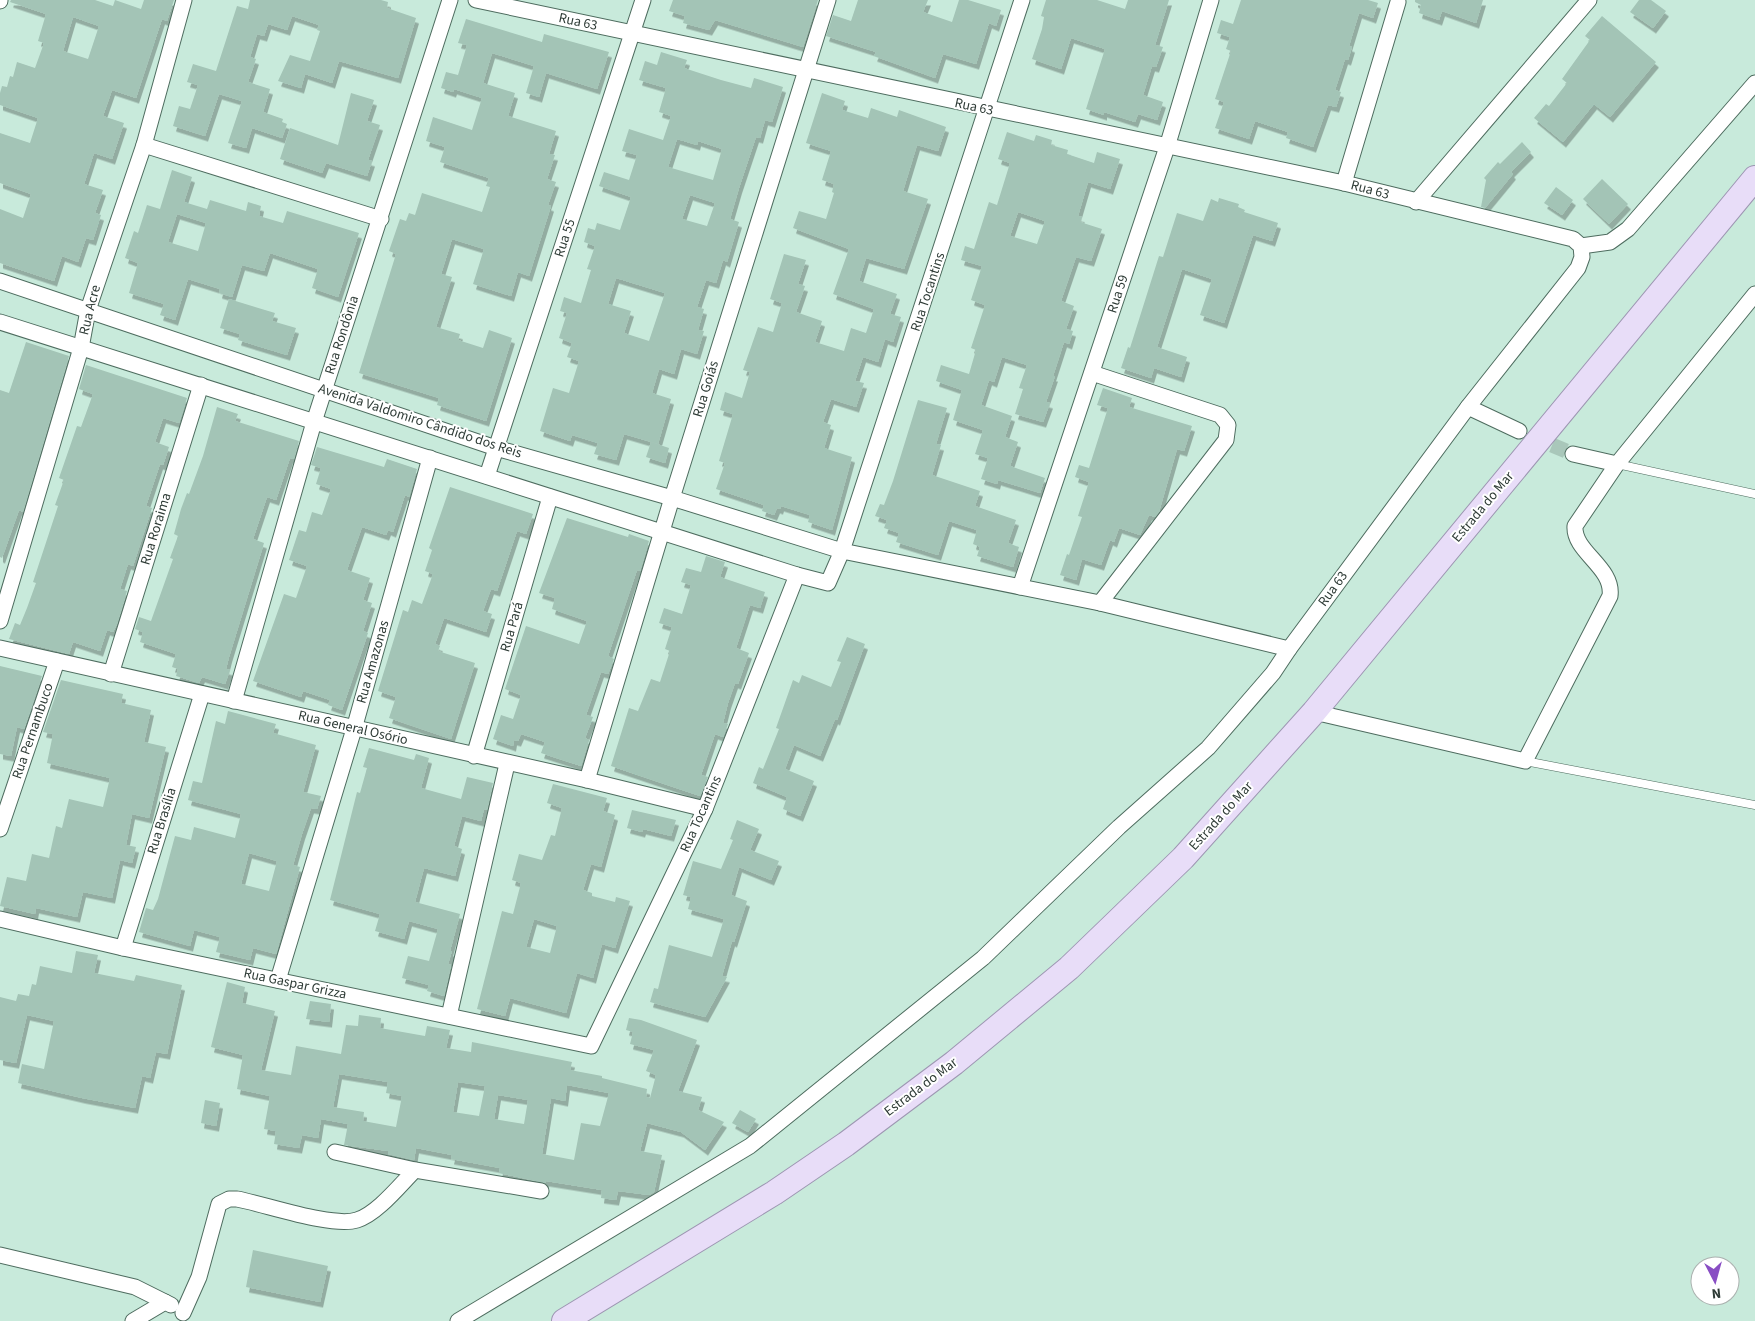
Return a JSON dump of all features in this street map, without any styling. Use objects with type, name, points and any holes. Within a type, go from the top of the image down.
[{"type":"main road","name":"Estrada do Mar","points":[[564,1321],[774,1193],[846,1144],[954,1063],[1069,968],[1183,858],[1314,712],[1755,178]]},
{"type":"street","name":"Rua Acre","points":[[0,621],[81,348],[88,310],[144,145],[184,0]]},
{"type":"street","name":"Rua Rondônia","points":[[234,701],[314,422],[381,219],[450,0]]},
{"type":"street","name":"Rua 63","points":[[458,1321],[750,1146],[983,958],[1119,828],[1208,748],[1273,673],[1468,407],[1578,268],[1582,256],[1581,246],[1573,239],[1344,183],[988,110],[476,0]]},
{"type":"street","name":"Rua 55","points":[[487,476],[643,0]]},
{"type":"street","name":"Rua Goiás","points":[[587,780],[672,498],[828,0]]},
{"type":"street","name":"Rua Tocantins","points":[[590,1046],[705,808],[797,575],[828,583],[842,551],[988,110],[1022,0]]},
{"type":"street","name":"Rua 59","points":[[1020,587],[1167,147],[1211,0]]},
{"type":"street","points":[[1416,202],[1589,0]]},
{"type":"street","points":[[1344,183],[1398,2]]},
{"type":"street","points":[[1581,246],[1610,242],[1628,229],[1755,83]]},
{"type":"street","points":[[144,145],[381,219]]},
{"type":"street","name":"Avenida Valdomiro Cândido dos Reis","points":[[0,281],[496,448],[672,498],[842,551],[1100,603]]},
{"type":"street","points":[[1314,712],[1524,761],[1610,596],[1611,587],[1606,576],[1577,538],[1575,526],[1617,464],[1755,294]]},
{"type":"street","points":[[0,322],[797,575]]},
{"type":"street","points":[[1092,373],[1220,415],[1228,425],[1226,440],[1100,603],[1289,649]]},
{"type":"street","name":"Rua Roraima","points":[[111,674],[200,385]]},
{"type":"street","points":[[1468,407],[1518,431]]},
{"type":"street","points":[[1573,454],[1617,464]]},
{"type":"street","name":"Rua Amazonas","points":[[278,980],[354,729],[430,458]]},
{"type":"street","name":"Rua Pará","points":[[474,756],[550,497]]},
{"type":"street","name":"Rua General Osório","points":[[0,648],[705,808]]},
{"type":"street","name":"Rua Pernambuco","points":[[0,828],[57,661]]},
{"type":"street","name":"Rua Brasília","points":[[123,948],[202,694]]},
{"type":"street","points":[[449,1016],[507,764]]},
{"type":"street","name":"Rua Gaspar Grizza","points":[[0,919],[123,948],[590,1046]]},
{"type":"street","points":[[335,1152],[415,1170],[541,1191]]},
{"type":"street","points":[[0,1255],[127,1285],[165,1302],[185,1317],[199,1277],[219,1204],[223,1201],[237,1198],[321,1219],[357,1220],[379,1206],[415,1170]]},
{"type":"street","points":[[133,1321],[165,1302]]},
{"type":"lane","points":[[1617,464],[1755,494]]},
{"type":"lane","points":[[1524,761],[1755,805]]},
{"type":"building","points":[[11,0],[95,0],[113,6],[115,0],[141,9],[144,0],[174,0],[167,21],[162,19],[136,98],[112,90],[103,116],[124,123],[112,159],[94,153],[84,184],[103,190],[95,213],[101,215],[93,240],[86,238],[78,262],[62,256],[54,281],[0,263],[0,209],[23,218],[31,194],[0,183],[0,133],[30,143],[38,118],[0,105],[0,93],[2,86],[7,87],[10,76],[13,77],[17,62],[35,68],[44,43],[38,41],[46,14],[10,2]],"holes":[[[73,17],[99,26],[88,59],[63,51]]]},
{"type":"building","points":[[250,0],[381,0],[388,2],[387,8],[416,18],[398,78],[339,61],[332,83],[305,74],[301,88],[278,81],[290,55],[310,61],[320,31],[317,30],[319,25],[292,16],[287,30],[268,24],[264,36],[257,34],[250,57],[256,59],[248,82],[270,89],[263,112],[283,119],[282,122],[287,124],[282,138],[252,128],[246,148],[228,143],[242,101],[219,94],[205,136],[173,126],[179,106],[190,109],[198,85],[187,82],[193,64],[216,71],[237,6],[248,9]]},
{"type":"building","points":[[673,0],[818,0],[803,47],[715,20],[709,30],[683,23],[685,16],[669,11]]},
{"type":"building","points":[[858,0],[928,0],[923,12],[952,22],[959,0],[968,0],[1001,10],[996,26],[989,23],[976,64],[943,54],[935,78],[874,56],[876,52],[826,36],[833,15],[851,21]]},
{"type":"building","points":[[1046,0],[1097,0],[1125,9],[1128,0],[1169,0],[1155,45],[1163,47],[1156,67],[1152,66],[1143,95],[1163,102],[1157,120],[1138,114],[1135,122],[1104,112],[1104,115],[1086,109],[1105,49],[1071,38],[1061,69],[1032,59],[1042,29],[1044,17],[1041,16]]},
{"type":"building","points":[[1241,0],[1368,0],[1378,3],[1373,18],[1359,13],[1349,46],[1352,47],[1348,60],[1345,59],[1335,90],[1341,92],[1336,107],[1328,105],[1313,147],[1286,138],[1288,132],[1255,121],[1249,139],[1215,128],[1224,102],[1215,99],[1231,51],[1226,49],[1230,37],[1217,33],[1221,20],[1233,24]]},
{"type":"building","points":[[1415,0],[1483,0],[1476,23],[1442,11],[1439,20],[1419,13],[1421,5],[1415,2]]},
{"type":"building","points":[[1639,0],[1651,0],[1666,11],[1653,28],[1630,12]]},
{"type":"building","points":[[1602,16],[1656,62],[1610,117],[1594,104],[1563,142],[1534,118],[1546,104],[1549,106],[1567,83],[1562,79],[1590,40],[1585,36]]},
{"type":"building","points":[[466,19],[542,42],[544,34],[609,52],[597,89],[546,73],[539,97],[526,93],[534,66],[492,53],[483,83],[515,93],[508,116],[556,131],[549,154],[555,155],[547,179],[556,182],[548,205],[551,206],[529,276],[518,272],[511,296],[473,284],[484,249],[452,239],[441,274],[452,277],[436,327],[460,334],[458,340],[483,348],[489,330],[512,338],[486,421],[437,405],[439,398],[359,373],[396,254],[389,251],[400,219],[406,221],[409,213],[415,215],[422,193],[482,212],[490,187],[486,186],[489,178],[440,162],[445,147],[426,141],[433,117],[472,130],[482,98],[454,89],[453,92],[441,88],[446,72],[458,75],[467,45],[458,43]]},
{"type":"building","points":[[661,52],[687,60],[684,68],[721,80],[751,88],[754,78],[783,87],[772,122],[765,120],[760,138],[756,137],[739,188],[730,219],[739,222],[727,262],[723,260],[716,283],[706,280],[697,307],[704,309],[698,330],[704,331],[697,354],[681,349],[674,374],[659,369],[652,393],[671,399],[658,444],[624,434],[616,460],[594,454],[598,443],[572,435],[570,441],[540,431],[553,388],[569,393],[579,361],[567,357],[572,343],[559,338],[567,313],[560,311],[564,297],[581,303],[591,270],[587,269],[595,246],[584,242],[588,228],[595,230],[597,223],[620,230],[631,197],[599,186],[604,172],[629,180],[637,155],[622,151],[629,129],[663,140],[671,116],[659,112],[666,88],[639,80],[645,61],[657,65]],"holes":[[[677,139],[697,145],[698,141],[722,149],[713,180],[668,167]],[[690,195],[715,203],[707,226],[682,219]],[[616,278],[665,293],[649,341],[624,333],[631,311],[608,304]]]},
{"type":"building","points":[[351,93],[374,100],[367,121],[380,125],[368,160],[372,161],[367,176],[326,163],[322,173],[280,159],[290,128],[338,145]]},
{"type":"building","points":[[822,93],[845,101],[842,110],[868,118],[871,108],[897,117],[899,110],[946,127],[938,151],[917,145],[903,191],[928,199],[904,269],[866,258],[859,281],[897,294],[890,314],[901,317],[893,342],[885,339],[878,362],[863,357],[855,381],[864,383],[856,407],[831,399],[823,422],[831,425],[824,448],[852,457],[832,530],[808,522],[810,515],[781,506],[780,509],[777,508],[774,515],[762,511],[764,505],[716,489],[725,463],[719,461],[733,414],[720,410],[725,392],[742,398],[750,372],[743,370],[758,327],[773,332],[782,303],[770,299],[784,254],[806,260],[798,284],[805,286],[796,312],[822,321],[815,342],[844,351],[851,328],[866,333],[874,309],[833,294],[849,249],[793,228],[799,211],[826,219],[834,193],[832,192],[834,184],[822,180],[831,151],[806,143]]},
{"type":"building","points":[[1007,132],[1034,141],[1036,135],[1052,140],[1051,145],[1068,150],[1067,154],[1094,163],[1097,152],[1120,159],[1110,189],[1088,182],[1078,216],[1082,217],[1080,222],[1102,229],[1091,261],[1076,257],[1061,301],[1074,306],[1066,329],[1073,331],[1069,344],[1064,342],[1046,402],[1050,403],[1043,422],[1015,414],[1023,389],[1019,388],[1027,365],[1002,357],[994,382],[989,380],[981,405],[1012,416],[1005,437],[1018,442],[1010,466],[1045,478],[1040,493],[998,480],[997,484],[981,479],[988,458],[975,454],[983,430],[953,420],[962,390],[936,381],[941,365],[969,374],[976,350],[971,348],[985,305],[971,300],[982,266],[961,260],[965,246],[974,249],[989,202],[997,205],[1010,163],[998,159]],"holes":[[[1018,212],[1045,221],[1037,244],[1010,236]]]},
{"type":"building","points":[[1522,142],[1531,152],[1511,172],[1513,174],[1485,208],[1481,207],[1486,180],[1484,178],[1498,162],[1500,164]]},
{"type":"building","points":[[172,170],[192,177],[184,202],[207,209],[210,200],[246,211],[248,202],[261,206],[259,216],[283,223],[287,211],[359,233],[338,297],[312,288],[318,269],[270,253],[264,271],[242,265],[232,297],[219,293],[220,289],[188,279],[175,320],[160,315],[164,304],[129,293],[138,263],[125,258],[134,231],[138,233],[147,205],[160,209]],"holes":[[[177,214],[206,223],[198,251],[168,242]]]},
{"type":"building","points":[[1602,179],[1628,204],[1609,224],[1583,199]]},
{"type":"building","points":[[1556,187],[1573,200],[1562,215],[1544,203]]},
{"type":"building","points":[[1219,198],[1239,204],[1238,207],[1245,210],[1244,212],[1278,223],[1272,241],[1253,235],[1224,323],[1200,315],[1212,279],[1182,269],[1157,347],[1187,357],[1181,377],[1154,368],[1151,378],[1121,368],[1128,347],[1130,348],[1159,256],[1163,257],[1177,213],[1203,221],[1211,199],[1218,202]]},
{"type":"building","points":[[229,299],[275,313],[272,321],[296,328],[287,355],[238,340],[240,334],[220,328]]},
{"type":"building","points":[[26,342],[69,356],[23,512],[19,510],[2,558],[0,557],[0,390],[9,393]]},
{"type":"building","points":[[86,365],[187,398],[179,423],[163,418],[155,442],[169,447],[163,465],[160,464],[146,506],[152,508],[133,566],[128,564],[120,589],[127,591],[117,624],[113,632],[107,630],[100,651],[73,642],[69,654],[9,639],[15,623],[20,625],[36,583],[33,582],[58,506],[55,505],[64,480],[59,478],[77,426],[81,427],[93,394],[79,389]]},
{"type":"building","points":[[1103,388],[1132,398],[1129,407],[1192,426],[1184,451],[1177,449],[1159,512],[1155,517],[1149,515],[1140,535],[1119,528],[1114,542],[1110,540],[1101,565],[1082,559],[1076,580],[1060,575],[1082,517],[1078,516],[1089,482],[1075,477],[1079,465],[1089,468],[1108,408],[1097,405]]},
{"type":"building","points":[[918,400],[947,408],[936,444],[941,445],[932,475],[980,491],[975,506],[1016,520],[1008,543],[1019,547],[1013,567],[977,556],[980,547],[973,544],[977,530],[949,521],[938,555],[896,542],[899,533],[884,528],[887,520],[875,516],[880,504],[884,505],[893,481]]},
{"type":"building","points":[[217,407],[238,414],[235,421],[299,441],[294,459],[290,458],[276,500],[267,497],[253,539],[264,543],[229,657],[226,669],[230,670],[225,684],[202,677],[199,683],[176,676],[178,669],[172,667],[176,654],[140,642],[143,632],[135,629],[139,617],[151,621],[173,559],[170,558],[178,536],[174,534],[181,509],[187,493],[189,494],[203,456]]},
{"type":"building","points":[[651,442],[669,448],[665,463],[646,457]]},
{"type":"building","points":[[317,447],[384,467],[387,459],[417,469],[409,497],[405,495],[393,532],[388,530],[386,535],[362,527],[347,570],[370,578],[363,600],[372,603],[363,631],[368,633],[342,710],[328,705],[330,700],[303,691],[301,697],[253,681],[284,594],[296,598],[307,566],[289,560],[299,530],[306,532],[312,512],[322,515],[331,489],[316,484],[321,468],[311,465]]},
{"type":"building","points":[[450,487],[533,514],[526,534],[517,531],[497,591],[491,589],[483,611],[492,614],[486,632],[444,618],[435,644],[440,646],[438,651],[475,663],[451,739],[389,718],[396,697],[378,691],[403,610],[408,612],[412,600],[422,604],[433,574],[425,571],[432,550],[429,548]]},
{"type":"building","points":[[567,518],[628,537],[629,534],[649,541],[640,571],[637,570],[608,656],[614,659],[608,674],[601,672],[586,715],[593,717],[585,738],[589,740],[581,766],[541,753],[545,742],[521,734],[518,741],[514,740],[513,746],[493,739],[501,715],[513,719],[521,695],[505,689],[526,626],[579,644],[587,621],[552,609],[555,598],[539,593]]},
{"type":"building","points":[[706,556],[725,562],[720,577],[765,592],[760,608],[750,605],[736,648],[749,653],[738,684],[735,683],[728,703],[723,723],[728,724],[723,737],[715,734],[701,775],[708,777],[700,796],[611,766],[629,708],[638,711],[651,679],[660,682],[670,651],[665,649],[672,627],[659,623],[664,608],[682,614],[691,585],[681,582],[686,568],[701,572]]},
{"type":"building","points":[[847,637],[865,644],[837,720],[835,719],[820,756],[794,745],[785,769],[814,781],[800,816],[783,809],[787,797],[753,783],[759,767],[763,769],[779,729],[776,728],[793,680],[799,683],[802,675],[831,687],[841,662],[837,661]]},
{"type":"building","points":[[0,666],[42,676],[24,729],[17,727],[11,756],[0,754]]},
{"type":"building","points":[[61,680],[123,694],[121,703],[151,710],[144,742],[166,747],[149,818],[132,814],[126,845],[136,847],[132,863],[120,860],[112,898],[83,892],[77,917],[36,908],[35,914],[0,906],[7,877],[26,881],[32,854],[49,858],[56,826],[62,828],[69,799],[103,807],[110,778],[47,763],[53,734],[43,732]]},
{"type":"building","points":[[228,711],[276,724],[273,733],[316,745],[303,792],[321,796],[317,809],[311,808],[293,865],[300,867],[276,954],[253,948],[250,960],[216,952],[220,937],[194,930],[190,946],[139,932],[146,908],[153,910],[158,899],[175,836],[191,840],[194,827],[235,838],[241,814],[188,800],[193,781],[202,783],[216,721],[225,724]],"holes":[[[249,853],[277,861],[269,891],[241,884]]]},
{"type":"building","points":[[369,748],[414,760],[416,754],[429,758],[421,788],[461,799],[467,777],[493,783],[487,810],[484,809],[481,821],[462,816],[454,846],[462,849],[455,876],[424,868],[415,902],[460,914],[450,951],[452,951],[448,964],[451,965],[444,996],[427,991],[429,985],[402,978],[408,956],[429,961],[438,929],[409,921],[404,939],[375,931],[380,914],[330,900],[357,792],[360,793],[367,768],[363,767]]},
{"type":"building","points":[[553,784],[607,798],[603,811],[615,815],[601,867],[591,864],[583,890],[592,893],[592,896],[615,902],[616,897],[630,901],[615,948],[602,944],[593,978],[577,973],[566,1013],[510,998],[505,1016],[477,1009],[502,911],[513,914],[521,883],[512,880],[519,854],[542,860],[551,835],[555,836],[562,808],[547,803]],"holes":[[[534,919],[557,926],[550,953],[526,947]]]},
{"type":"building","points":[[632,810],[676,820],[671,836],[643,829],[642,832],[627,828]]},
{"type":"building","points":[[737,820],[759,829],[750,850],[779,861],[771,880],[739,867],[731,895],[747,901],[734,942],[732,941],[722,976],[727,977],[705,1017],[650,1002],[654,988],[658,989],[669,945],[712,957],[724,919],[688,909],[691,897],[683,895],[693,861],[721,869],[733,840],[730,839]]},
{"type":"building","points":[[76,951],[98,955],[94,973],[134,981],[136,975],[182,985],[167,1054],[156,1052],[150,1078],[142,1076],[135,1108],[18,1083],[22,1064],[44,1069],[54,1021],[27,1015],[16,1063],[0,1060],[0,997],[16,1001],[18,994],[29,996],[32,984],[36,985],[40,966],[72,973]]},
{"type":"building","points":[[227,982],[245,987],[242,1003],[275,1011],[261,1070],[291,1075],[296,1046],[341,1054],[346,1025],[358,1026],[359,1015],[381,1018],[380,1028],[425,1036],[427,1026],[450,1030],[446,1048],[471,1052],[472,1042],[572,1062],[570,1070],[602,1076],[602,1078],[647,1089],[646,1097],[650,1098],[656,1075],[646,1071],[654,1050],[630,1044],[633,1032],[626,1030],[629,1018],[641,1020],[697,1040],[678,1091],[702,1097],[698,1110],[724,1122],[705,1150],[681,1132],[647,1123],[640,1151],[662,1155],[654,1192],[649,1195],[618,1191],[616,1200],[601,1198],[602,1190],[546,1181],[545,1183],[499,1173],[500,1168],[451,1159],[452,1155],[416,1148],[414,1160],[388,1154],[388,1151],[344,1145],[348,1124],[321,1119],[318,1138],[302,1135],[299,1148],[274,1144],[276,1131],[264,1129],[270,1096],[237,1089],[243,1055],[211,1047]],"holes":[[[339,1074],[388,1082],[386,1093],[402,1096],[396,1127],[363,1121],[364,1112],[333,1107]],[[458,1082],[485,1086],[479,1116],[453,1112]],[[567,1085],[609,1093],[600,1126],[581,1123],[574,1160],[542,1154],[551,1098],[565,1101]],[[498,1095],[528,1100],[524,1124],[494,1119]]]},
{"type":"building","points":[[310,1001],[331,1004],[329,1022],[306,1019]]},
{"type":"building","points":[[205,1100],[220,1103],[216,1126],[201,1123]]},
{"type":"building","points":[[740,1110],[756,1119],[748,1132],[732,1123]]},
{"type":"building","points":[[253,1250],[328,1266],[320,1302],[246,1287]]},
{"type":"tunnel","points":[[1531,436],[1573,454]]}]
